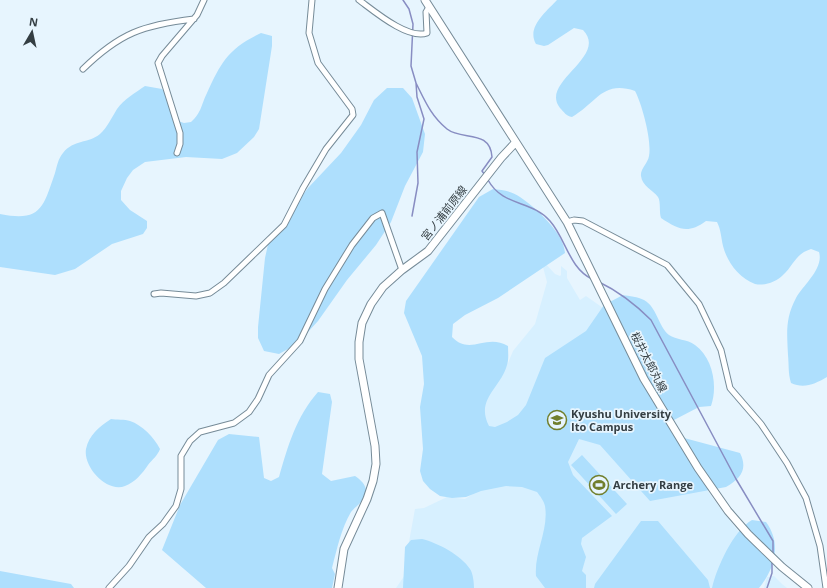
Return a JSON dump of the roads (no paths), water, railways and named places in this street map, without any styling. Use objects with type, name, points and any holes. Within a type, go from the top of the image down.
[{"type":"main road","points":[[425,0],[515,143]]},
{"type":"main road","name":"宮ノ浦前原線","points":[[338,588],[344,549],[373,481],[376,464],[375,446],[359,359],[359,342],[362,323],[371,304],[383,288],[402,270],[428,251],[515,143]]},
{"type":"main road","name":"桜井太郎丸線","points":[[515,143],[567,222],[594,274],[644,379],[680,441],[728,511],[769,555],[808,588]]},
{"type":"street","points":[[177,153],[180,144],[180,133],[158,63],[162,56],[197,15],[204,0]]},
{"type":"street","points":[[154,294],[161,293],[196,296],[210,293],[224,283],[284,225],[303,188],[326,149],[353,115],[352,109],[326,76],[315,56],[309,33],[312,0]]},
{"type":"street","points":[[359,0],[406,32],[423,35],[427,33],[426,12],[429,7]]},
{"type":"street","points":[[83,69],[100,52],[123,36],[157,24],[194,19]]},
{"type":"street","points":[[109,588],[129,566],[149,537],[163,524],[176,506],[181,489],[181,456],[190,441],[200,432],[234,423],[249,412],[258,399],[270,375],[300,341],[325,289],[352,245],[373,218],[382,213],[402,270]]},
{"type":"street","points":[[567,222],[574,220],[583,221],[667,264],[699,304],[721,350],[730,388],[760,424],[787,463],[806,498],[820,546],[826,588]]},
{"type":"waterway","points":[[403,0],[409,9],[413,24],[411,66],[416,83],[417,97],[424,119],[417,152],[418,183],[412,216]]},
{"type":"waterway","points":[[416,83],[426,102],[441,124],[453,132],[481,139],[486,142],[490,148],[492,157],[482,171],[485,175]]},
{"type":"waterway","points":[[488,180],[494,189],[501,195],[543,214],[555,228],[578,268],[592,279]]},
{"type":"waterway","points":[[599,282],[627,299],[651,320],[736,479],[773,541],[773,554]]},
{"type":"waterway","points":[[767,588],[772,573],[772,562]]},
{"type":"place","name":"Kyushu University Ito Campus","points":[[557,420]]},
{"type":"place","name":"Archery Range","points":[[599,485]]}]
